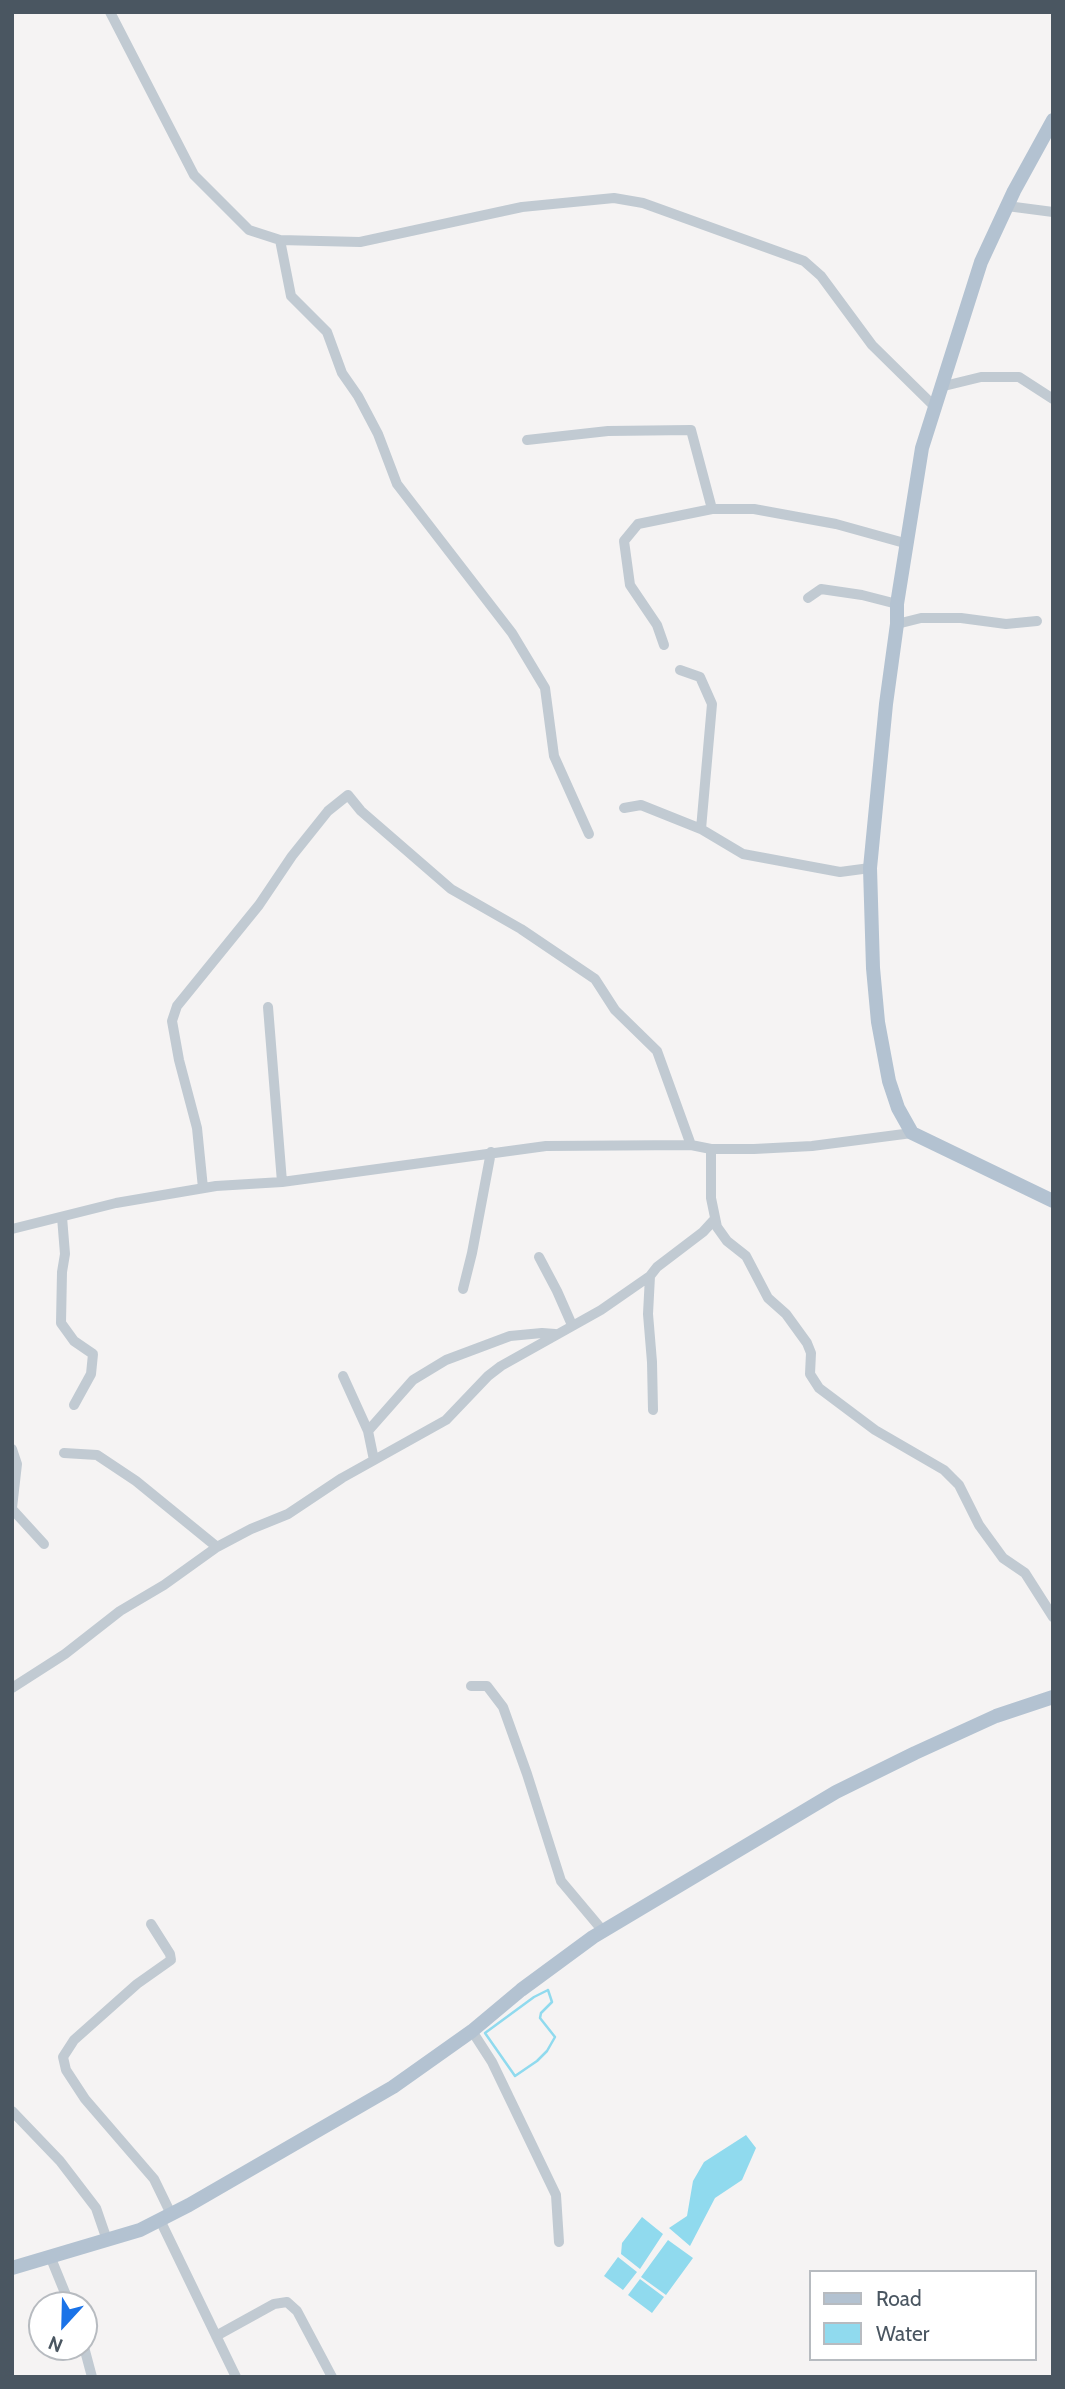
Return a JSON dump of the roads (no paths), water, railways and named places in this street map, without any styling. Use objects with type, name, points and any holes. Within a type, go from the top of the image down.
[{"type":"main road","points":[[1053,120],[1007,206],[981,262],[934,405],[920,459],[897,604],[897,625],[882,739],[870,868],[873,968],[878,1022],[889,1081],[898,1108],[912,1133],[1053,1200]]},
{"type":"main road","points":[[12,2268],[140,2230],[165,2217],[393,2087],[472,2031],[521,1990],[603,1931],[848,1787],[996,1716],[1053,1697]]},
{"type":"street","points":[[110,12],[194,175],[249,230],[280,240],[360,242],[522,207],[614,198],[643,203],[804,261],[821,276],[872,345],[934,405]]},
{"type":"street","points":[[1007,206],[1053,212]]},
{"type":"street","points":[[280,240],[290,296],[327,332],[342,373],[378,434],[397,484],[512,633],[545,688],[554,756],[589,834]]},
{"type":"street","points":[[940,387],[981,377],[1019,377],[1053,399]]},
{"type":"street","points":[[527,440],[608,432],[691,430],[712,509]]},
{"type":"street","points":[[664,645],[657,625],[630,585],[624,541],[638,524],[712,509],[771,512],[836,524],[908,544]]},
{"type":"street","points":[[808,598],[821,589],[897,604]]},
{"type":"street","points":[[897,625],[921,618],[961,618],[1006,624],[1037,621]]},
{"type":"street","points":[[680,670],[700,677],[712,704],[701,829]]},
{"type":"street","points":[[203,1188],[197,1128],[172,1021],[177,1006],[259,905],[292,856],[328,811],[348,794],[361,811],[451,889],[521,929],[594,979],[615,1010],[657,1051],[691,1145]]},
{"type":"street","points":[[624,808],[641,805],[701,829],[743,853],[840,872],[870,868]]},
{"type":"street","points":[[268,1007],[282,1182]]},
{"type":"street","points":[[12,1229],[116,1203],[203,1188],[282,1182],[546,1146],[691,1145],[711,1149],[812,1146],[912,1133]]},
{"type":"street","points":[[711,1149],[714,1220],[727,1241],[746,1256],[768,1298],[786,1314],[807,1343],[811,1353],[810,1374],[819,1388],[834,1402],[875,1430],[944,1470],[959,1485],[979,1525],[1003,1558],[1025,1573],[1053,1617]]},
{"type":"street","points":[[463,1289],[491,1152]]},
{"type":"street","points":[[62,1217],[65,1254],[61,1323],[74,1340],[93,1354],[90,1374],[74,1405]]},
{"type":"street","points":[[12,1688],[65,1654],[112,1616],[164,1585],[217,1547],[251,1528],[288,1514],[374,1460],[446,1420],[488,1376],[555,1334],[601,1310],[650,1276],[714,1220]]},
{"type":"street","points":[[539,1257],[558,1291],[572,1325]]},
{"type":"street","points":[[650,1276],[648,1314],[653,1410]]},
{"type":"street","points":[[368,1431],[412,1380],[446,1360],[510,1336],[555,1334]]},
{"type":"street","points":[[342,1376],[368,1431],[374,1460]]},
{"type":"street","points":[[12,1448],[17,1464],[12,1508],[44,1544]]},
{"type":"street","points":[[64,1453],[97,1455],[136,1480],[217,1547]]},
{"type":"street","points":[[471,1686],[487,1686],[503,1707],[561,1881],[603,1931]]},
{"type":"street","points":[[151,1924],[171,1960],[137,1984],[74,2040],[62,2057],[66,2070],[85,2099],[154,2179],[165,2217],[236,2377]]},
{"type":"street","points":[[472,2031],[492,2062],[556,2195],[559,2242]]},
{"type":"street","points":[[12,2111],[60,2161],[96,2208],[107,2240]]},
{"type":"street","points":[[50,2256],[64,2291]]},
{"type":"street","points":[[216,2336],[274,2304],[287,2302],[297,2311],[332,2377]]},
{"type":"water","points":[[746,2135],[756,2148],[742,2180],[715,2198],[690,2246],[669,2228],[687,2216],[693,2181],[704,2162]]},
{"type":"water","points":[[642,2217],[663,2234],[640,2269],[621,2254],[622,2243]]},
{"type":"water","points":[[668,2240],[693,2258],[666,2295],[641,2277]]},
{"type":"water","points":[[618,2257],[637,2272],[623,2290],[604,2276]]},
{"type":"water","points":[[640,2279],[664,2297],[652,2313],[628,2295]]},
{"type":"waterway","points":[[548,1990],[552,2002],[541,2013],[540,2018],[555,2037],[537,2061],[515,2076],[485,2033],[534,1997],[548,1990]]}]
